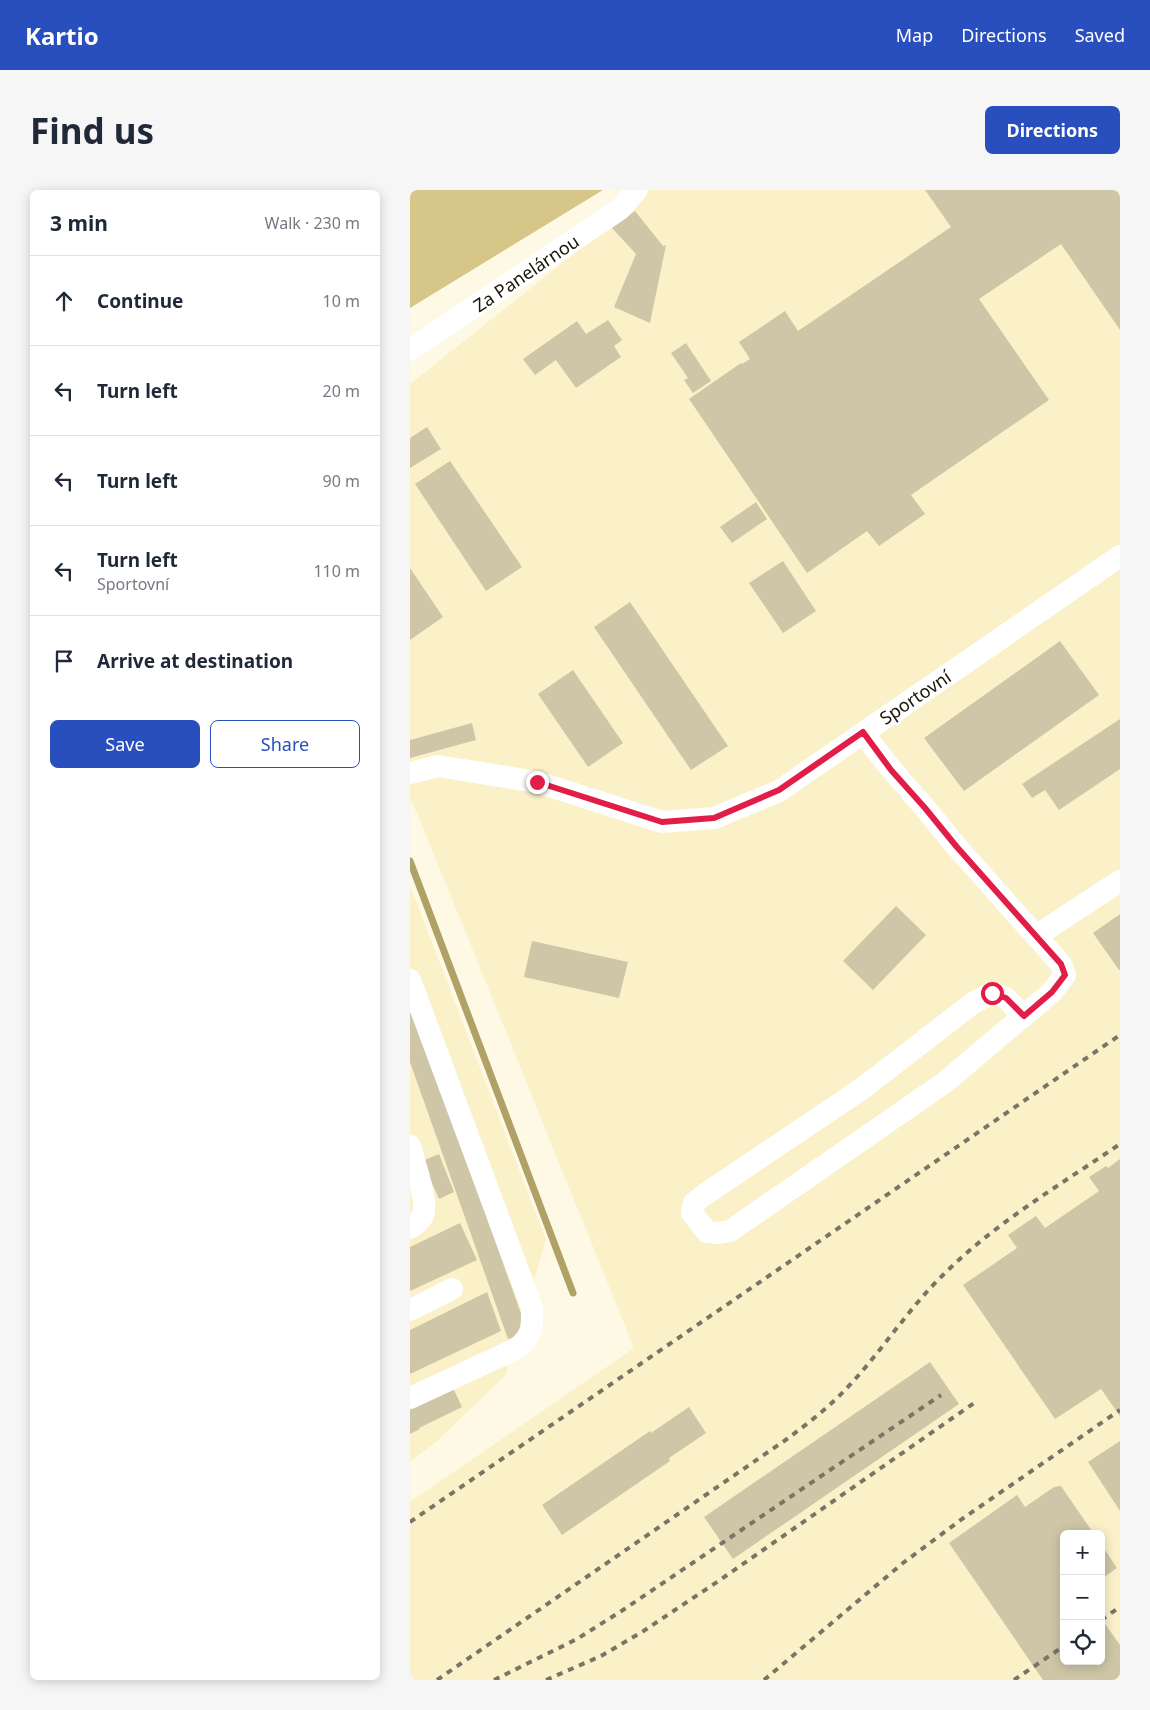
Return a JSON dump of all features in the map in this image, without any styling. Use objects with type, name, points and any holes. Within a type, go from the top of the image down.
[{"type":"street","name":"Za Panelárnou","points":[[410,350],[620,210],[636,190]]},
{"type":"street","name":"Sportovní","points":[[410,773],[438,766],[537,782],[662,822],[714,818],[779,790],[1120,556]]},
{"type":"street","points":[[863,732],[891,770],[1061,964],[1065,975],[1052,992],[1024,1016],[944,1083],[730,1231],[718,1234],[707,1232],[692,1213],[694,1202],[863,1088],[973,1003],[992,993],[1006,998],[1024,1016]]},
{"type":"street","points":[[1036,936],[1120,881]]},
{"type":"street","points":[[410,980],[532,1308],[532,1323],[528,1338],[518,1348],[410,1398]]},
{"type":"street","points":[[410,1146],[424,1200],[424,1211],[422,1219],[410,1228]]},
{"type":"street","points":[[410,1310],[452,1289]]},
{"type":"shaded area","points":[[410,190],[603,190],[410,308]]},
{"type":"shaded area","points":[[647,190],[1120,190],[1120,1680],[410,1680],[410,1502],[634,1348],[410,799],[410,384],[634,206]]},
{"type":"shaded area","points":[[410,885],[546,1240],[505,1376],[437,1441],[410,1462]]},
{"type":"building","points":[[925,190],[1120,190],[1120,330],[1061,244],[979,299],[1049,400],[911,495],[925,514],[879,546],[867,531],[807,573],[689,399],[741,363],[750,359],[739,342],[785,311],[798,331],[951,227]]},
{"type":"building","points":[[635,211],[663,246],[666,245],[650,323],[614,307],[636,254],[612,228]]},
{"type":"building","points":[[608,320],[622,340],[614,346],[621,357],[576,388],[556,360],[535,375],[523,359],[577,321],[586,334]]},
{"type":"building","points":[[686,343],[711,381],[693,393],[684,380],[688,378],[671,353]]},
{"type":"building","points":[[427,427],[441,449],[410,468],[410,438]]},
{"type":"building","points":[[450,461],[522,567],[486,591],[415,484]]},
{"type":"building","points":[[756,502],[767,519],[732,543],[720,527]]},
{"type":"building","points":[[783,561],[816,611],[783,633],[749,583]]},
{"type":"building","points":[[410,568],[443,617],[410,640]]},
{"type":"building","points":[[630,602],[728,746],[691,770],[594,627]]},
{"type":"building","points":[[1060,641],[1099,695],[964,791],[924,738]]},
{"type":"building","points":[[573,670],[623,743],[588,767],[538,694]]},
{"type":"building","points":[[1120,719],[1120,769],[1059,810],[1045,790],[1032,798],[1022,784]]},
{"type":"building","points":[[472,723],[476,740],[410,758],[410,740]]},
{"type":"building","points":[[896,906],[926,935],[873,990],[843,961]]},
{"type":"building","points":[[1120,914],[1120,969],[1119,970],[1093,933]]},
{"type":"building","points":[[532,941],[628,962],[619,998],[524,977]]},
{"type":"building","points":[[410,1003],[528,1333],[508,1339],[410,1062]]},
{"type":"building","points":[[439,1154],[454,1192],[439,1199],[422,1161]]},
{"type":"building","points":[[1120,1159],[1120,1416],[1101,1389],[1055,1419],[963,1285],[1017,1248],[1008,1235],[1036,1216],[1045,1228],[1099,1191],[1089,1177],[1106,1166],[1108,1168]]},
{"type":"building","points":[[460,1223],[477,1260],[410,1291],[410,1247]]},
{"type":"building","points":[[487,1292],[501,1331],[410,1374],[410,1330]]},
{"type":"building","points":[[930,1362],[959,1404],[733,1559],[704,1517]]},
{"type":"building","points":[[453,1388],[462,1407],[410,1434],[410,1409]]},
{"type":"building","points":[[689,1407],[706,1433],[669,1458],[670,1461],[562,1535],[542,1505],[650,1431],[651,1433]]},
{"type":"building","points":[[1120,1441],[1120,1511],[1088,1462]]},
{"type":"building","points":[[1061,1486],[1091,1530],[1060,1530],[1060,1665],[1105,1665],[1105,1624],[1120,1645],[1120,1680],[1043,1680],[949,1543],[1017,1495],[1025,1507],[1054,1487]]},
{"type":"building","points":[[1105,1550],[1117,1568],[1105,1576]]},
{"type":"waterway","points":[[410,861],[573,1293]]},
{"type":"railway","points":[[410,1522],[1120,1035]]},
{"type":"railway","points":[[437,1680],[810,1422],[832,1403],[858,1376],[905,1317],[963,1256],[1028,1205],[1120,1144]]},
{"type":"railway","points":[[494,1680],[577,1639],[623,1610],[941,1395]]},
{"type":"railway","points":[[546,1680],[601,1656],[642,1632],[977,1401]]},
{"type":"railway","points":[[764,1680],[903,1563],[962,1519],[1120,1410]]},
{"type":"railway","points":[[1105,1617],[1120,1607]]},
{"type":"railway","points":[[1014,1680],[1060,1649]]},
{"type":"route","points":[[537,782],[662,822],[714,818],[779,790],[863,732],[891,770],[988,884],[1061,964],[1065,975],[1052,992],[1024,1016],[1006,998],[992,993]]}]
